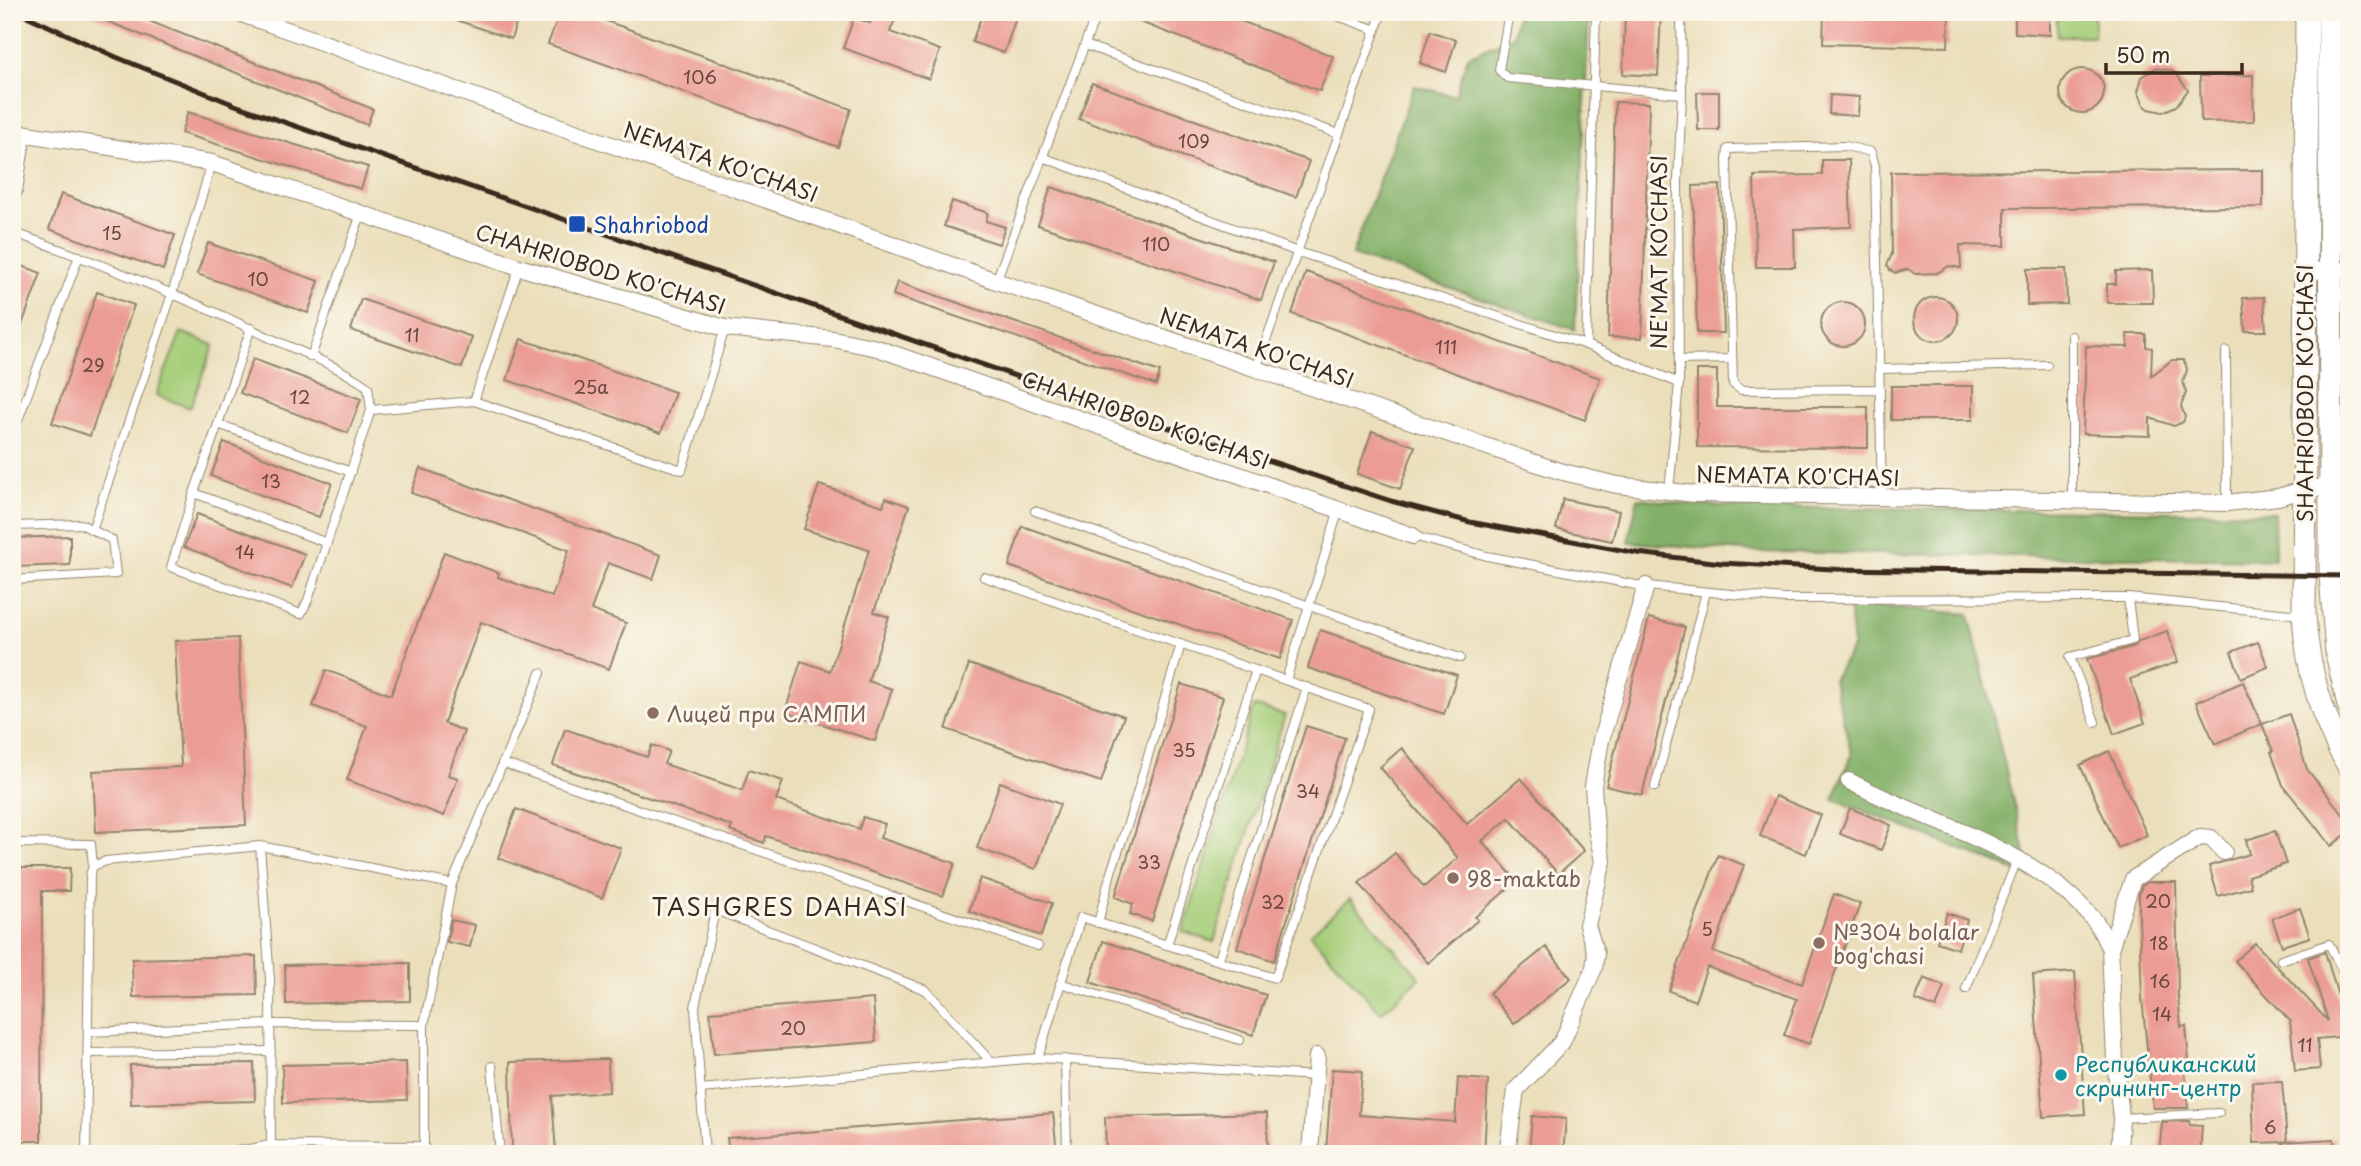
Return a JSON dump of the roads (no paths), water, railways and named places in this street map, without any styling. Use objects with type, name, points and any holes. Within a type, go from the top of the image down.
[{"type":"main road","name":"SHAHRIOBOD KO'CHASI","points":[[2306,12],[2304,615],[2307,654],[2315,690],[2328,725],[2349,766]]},
{"type":"main road","name":"SHAHRIOBOD KO'CHASI","points":[[2330,12],[2339,60],[2340,484],[2333,625],[2340,673],[2349,705]]},
{"type":"street","name":"NEMATA KO'CHASI","points":[[236,12],[996,281],[1559,471],[1617,485],[1723,495],[2227,503],[2278,497],[2304,490]]},
{"type":"street","name":"CHAHRIOBOD KO'CHASI","points":[[20,132],[212,163],[519,267],[725,328],[833,339],[877,348],[1413,536]]},
{"type":"street","points":[[2305,271],[2339,270]]},
{"type":"street","points":[[2304,490],[2340,484]]},
{"type":"street","points":[[1507,1154],[1516,1090],[1562,1042],[1594,968],[1596,954],[1587,925],[1603,861],[1596,828],[1593,786],[1601,740],[1646,586]]},
{"type":"street","points":[[1849,781],[1979,840],[2057,883],[2096,923],[2110,949]]},
{"type":"street","points":[[2119,1154],[2120,1118],[2110,949],[2133,879],[2200,837],[2211,838],[2224,852]]},
{"type":"street","points":[[1310,1154],[1317,1056]]},
{"type":"lane","points":[[996,281],[1097,12]]},
{"type":"lane","points":[[1327,12],[1376,30]]},
{"type":"lane","points":[[1256,369],[1382,12]]},
{"type":"lane","points":[[1509,12],[1499,70],[1507,78],[1682,94]]},
{"type":"lane","points":[[1586,345],[1596,12]]},
{"type":"lane","name":"NE'MAT KO'CHASI","points":[[1669,492],[1679,383],[1681,12]]},
{"type":"lane","points":[[1085,45],[1339,134]]},
{"type":"lane","points":[[12,207],[18,191],[20,132]]},
{"type":"lane","points":[[1880,389],[1741,390],[1732,384],[1728,149],[1844,145],[1871,152],[1875,166],[1880,369],[1882,498]]},
{"type":"lane","points":[[1042,157],[1298,252],[1586,345],[1679,383]]},
{"type":"lane","points":[[92,530],[172,294],[212,163]]},
{"type":"lane","points":[[311,357],[361,214]]},
{"type":"lane","points":[[12,232],[79,256],[251,328],[342,369],[368,387],[371,410],[301,614],[171,567],[251,328]]},
{"type":"lane","points":[[12,436],[79,256]]},
{"type":"lane","points":[[474,401],[519,267]]},
{"type":"lane","points":[[371,410],[474,401],[682,470],[725,328]]},
{"type":"lane","points":[[2072,501],[2073,336]]},
{"type":"lane","points":[[2227,351],[2227,503]]},
{"type":"lane","points":[[1679,360],[1732,359]]},
{"type":"lane","points":[[1880,369],[2047,365]]},
{"type":"lane","points":[[218,424],[351,472]]},
{"type":"lane","points":[[194,493],[327,543]]},
{"type":"lane","points":[[1286,680],[1340,509]]},
{"type":"lane","points":[[1035,512],[1460,657]]},
{"type":"lane","points":[[12,526],[81,524],[112,540],[117,574],[12,580]]},
{"type":"lane","points":[[1413,536],[1487,556],[1646,586],[1784,600],[2128,598],[2304,615]]},
{"type":"lane","points":[[984,577],[1369,709],[1275,978],[1081,917],[1038,1058]]},
{"type":"lane","points":[[1655,788],[1706,592]]},
{"type":"lane","points":[[2095,722],[2070,657],[2133,640],[2128,598]]},
{"type":"lane","points":[[1098,923],[1181,644]]},
{"type":"lane","points":[[1167,945],[1256,670]]},
{"type":"lane","points":[[220,1154],[271,1145],[424,1150],[424,1025],[453,884],[541,673]]},
{"type":"lane","points":[[1219,959],[1307,687]]},
{"type":"lane","points":[[502,763],[1038,946]]},
{"type":"lane","points":[[12,843],[91,844],[93,866],[90,875],[86,1154]]},
{"type":"lane","points":[[93,866],[106,860],[260,846],[453,884]]},
{"type":"lane","points":[[260,846],[270,979],[271,1145]]},
{"type":"lane","points":[[1966,989],[2017,860]]},
{"type":"lane","points":[[705,1154],[695,1007],[715,910],[926,990],[991,1062]]},
{"type":"lane","points":[[2281,960],[2329,944],[2349,983]]},
{"type":"lane","points":[[1060,983],[1240,1040]]},
{"type":"lane","points":[[88,1032],[270,1024],[424,1025]]},
{"type":"lane","points":[[88,1053],[271,1051]]},
{"type":"lane","points":[[701,1089],[1038,1058],[1315,1076]]},
{"type":"lane","points":[[1065,1059],[1067,1154]]},
{"type":"lane","points":[[492,1066],[500,1154]]},
{"type":"lane","points":[[2120,1118],[2219,1112]]},
{"type":"railway","points":[[18,12],[116,57],[235,105],[1067,394],[1391,501],[1470,522],[1637,553],[1722,563],[1833,569],[2349,576]]},
{"type":"place","name":"Shahriobod","points":[[577,224]]},
{"type":"place","name":"Лицей при САМПИ","points":[[653,713]]},
{"type":"place","name":"98-maktab","points":[[1453,878]]},
{"type":"place","name":"№304 bolalar bog'chasi","points":[[1819,943]]},
{"type":"place","name":"Республиканский скрининг-центр","points":[[2061,1075]]},
{"type":"district","name":"TASHGRES DAHASI","points":[[780,906]]}]
